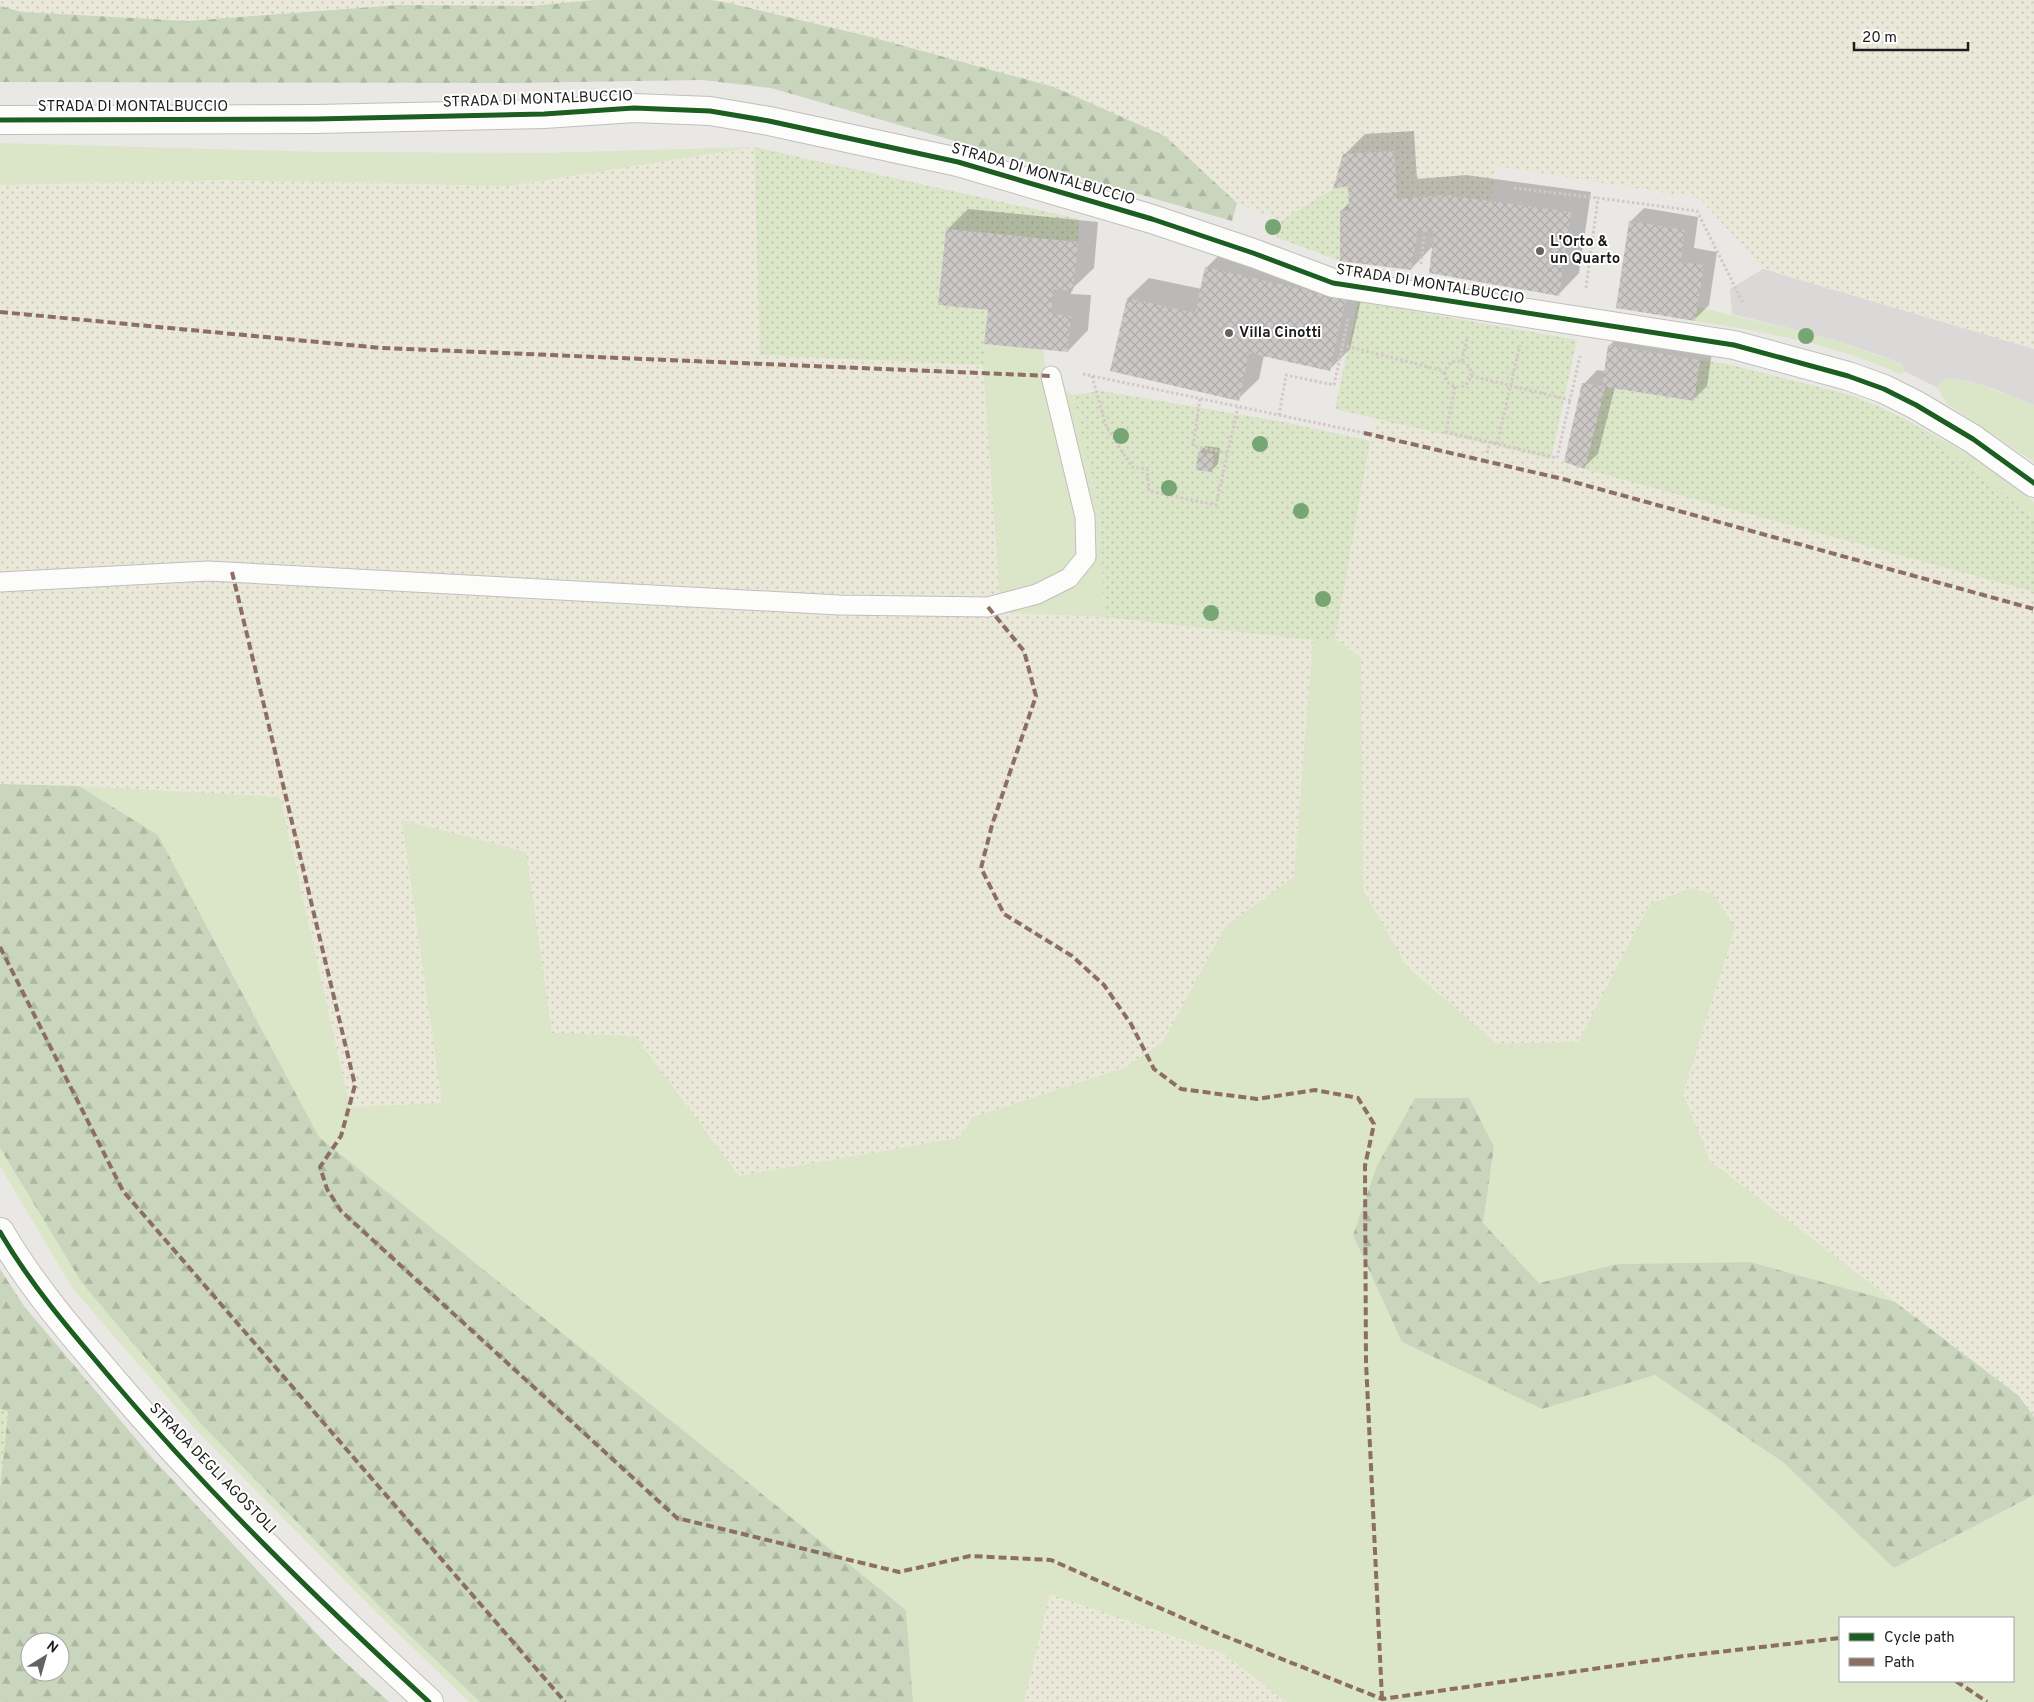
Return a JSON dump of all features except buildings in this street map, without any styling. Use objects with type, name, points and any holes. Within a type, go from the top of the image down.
[{"type":"street","name":"STRADA DI MONTALBUCCIO","points":[[0,120],[316,119],[544,114],[634,108],[710,111],[769,121],[958,162],[1152,219],[1253,253],[1333,283],[1582,335],[1734,345],[1848,376],[1884,389],[1916,405],[1973,439],[2034,483]]},
{"type":"street","name":"STRADA DEGLI AGOSTOLI","points":[[0,1232],[45,1300],[165,1442],[346,1626],[429,1702]]},
{"type":"lane","points":[[0,582],[208,571],[839,605],[988,606],[1037,594],[1069,578],[1086,557],[1085,517],[1051,376]]},
{"type":"path","points":[[1514,188],[1697,211],[1743,303]]},
{"type":"path","points":[[1455,387],[1446,432],[1557,458],[1582,335],[1598,198]]},
{"type":"path","points":[[1278,415],[1286,375],[1334,385],[1354,286]]},
{"type":"path","points":[[1497,444],[1521,337]]},
{"type":"path","points":[[1342,345],[1444,371]]},
{"type":"path","points":[[1458,360],[1469,366],[1471,376],[1468,383],[1455,387],[1448,383],[1444,371],[1447,366],[1458,360]]},
{"type":"path","points":[[1083,374],[1364,433]]},
{"type":"path","points":[[1092,376],[1106,426],[1132,467],[1147,469],[1149,491],[1216,506],[1238,406]]},
{"type":"path","points":[[1471,376],[1570,400]]},
{"type":"path","points":[[1200,398],[1193,446],[1227,453]]},
{"type":"path","points":[[1487,453],[1490,442]]},
{"type":"shaded area","points":[[0,0],[593,0],[532,6],[398,5],[188,21],[22,12],[0,6]]},
{"type":"shaded area","points":[[711,0],[2034,0],[2034,349],[1763,269],[1699,198],[1496,166],[1491,201],[1445,195],[1397,199],[1394,151],[1343,154],[1333,189],[1281,221],[1237,203],[1165,136],[1054,87],[871,37]]},
{"type":"shaded area","points":[[754,147],[760,355],[983,365],[1001,612],[1104,617],[1313,640],[1294,878],[1225,927],[1163,1042],[1124,1068],[973,1117],[959,1138],[739,1176],[635,1036],[552,1034],[525,852],[402,820],[442,1104],[350,1107],[280,797],[79,786],[0,784],[0,185],[226,180],[509,186]]},
{"type":"shaded area","points":[[1763,269],[2034,349],[2034,405],[1992,388],[1968,381],[1948,378],[1940,382],[1938,388],[1904,371],[1902,364],[1876,354],[1828,338],[1732,314],[1730,289]]},
{"type":"shaded area","points":[[1375,418],[1564,462],[2034,592],[2034,1417],[2019,1396],[1710,1161],[1683,1093],[1735,928],[1650,904],[1578,1042],[1497,1045],[1407,967],[1363,890],[1361,657],[1335,639]]},
{"type":"shaded area","points":[[1050,1593],[1223,1653],[1286,1702],[1024,1702]]},
{"type":"green space","points":[[593,0],[711,0],[729,3],[871,37],[1054,87],[1165,136],[1237,203],[1232,221],[771,88],[702,80],[511,83],[0,82],[0,6],[22,12],[188,21],[398,5],[532,6]]},
{"type":"green space","points":[[0,143],[323,152],[540,153],[754,147],[509,186],[226,180],[0,185]]},
{"type":"green space","points":[[754,147],[1079,219],[1078,242],[946,229],[938,305],[988,310],[983,365],[760,355]]},
{"type":"green space","points":[[1348,186],[1349,210],[1340,211],[1340,261],[1276,237],[1281,221],[1333,189]]},
{"type":"green space","points":[[1358,301],[1577,340],[1551,459],[1335,409]]},
{"type":"green space","points":[[1698,307],[1828,338],[1902,364],[1904,371],[1902,375],[1854,356],[1801,341],[1695,321]]},
{"type":"green space","points":[[984,344],[1043,349],[1047,382],[1073,395],[1100,513],[1104,617],[1001,612],[983,365]]},
{"type":"green space","points":[[1700,360],[1732,365],[1850,395],[1878,406],[1916,425],[1927,436],[1965,463],[2034,518],[2034,592],[1585,469],[1605,387],[1694,401]]},
{"type":"green space","points":[[1949,378],[1982,385],[2034,405],[2034,462],[1946,403],[1938,388],[1940,382]]},
{"type":"green space","points":[[1102,391],[1284,422],[1370,441],[1335,639],[1313,640],[1104,617],[1100,513],[1073,395]]},
{"type":"green space","points":[[1916,425],[1968,454],[2034,502],[2034,518],[1965,463],[1927,436]]},
{"type":"green space","points":[[1335,639],[1361,657],[1363,890],[1407,967],[1497,1044],[1578,1042],[1650,904],[1692,888],[1715,896],[1735,928],[1683,1093],[1710,1161],[1895,1302],[1750,1262],[1618,1264],[1539,1283],[1483,1223],[1494,1147],[1415,1098],[1541,1409],[1655,1375],[1784,1463],[1894,1568],[2034,1495],[2034,1702],[1286,1702],[1223,1653],[1050,1594],[1024,1702],[913,1702],[906,1610],[319,1137],[158,835],[79,786],[280,797],[350,1107],[442,1103],[402,820],[526,852],[552,1033],[635,1036],[739,1176],[959,1138],[973,1117],[1124,1068],[1163,1042],[1225,927],[1294,877],[1313,640]]},
{"type":"green space","points":[[0,784],[79,786],[158,835],[319,1137],[906,1610],[913,1702],[480,1702],[382,1609],[202,1425],[82,1283],[0,1148]]},
{"type":"green space","points":[[1415,1098],[1469,1098],[1494,1147],[1483,1223],[1539,1283],[1618,1264],[1750,1262],[1895,1302],[2019,1396],[2034,1417],[2034,1495],[1894,1568],[1784,1463],[1655,1375],[1542,1409],[1402,1342],[1353,1235],[1377,1166]]},
{"type":"green space","points":[[0,1148],[82,1283],[202,1425],[382,1609],[480,1702],[469,1702],[377,1613],[195,1429],[73,1289],[0,1166]]},
{"type":"green space","points":[[0,1269],[24,1306],[153,1459],[334,1652],[389,1702],[0,1702],[0,1488],[8,1412],[0,1409]]},
{"type":"green space","points":[[0,1409],[8,1412],[0,1488]]},
{"type":"marked path","points":[[0,312],[382,348],[1051,376]]},
{"type":"marked path","points":[[1364,433],[1563,479],[2034,609]]},
{"type":"marked path","points":[[232,572],[355,1085],[341,1136],[320,1167],[327,1189],[341,1211],[677,1518],[899,1572],[970,1556],[1051,1560],[1212,1631],[1382,1699],[1684,1656],[1839,1638]]},
{"type":"marked path","points":[[988,607],[1024,651],[1036,696],[992,825],[981,868],[1004,914],[1072,956],[1104,985],[1131,1024],[1154,1069],[1181,1089],[1257,1099],[1315,1090],[1358,1098],[1374,1124],[1365,1166],[1366,1362],[1382,1699]]},
{"type":"marked path","points":[[0,947],[123,1191],[565,1702]]},
{"type":"marked path","points":[[1957,1682],[1987,1702]]},
{"type":"cycle path","points":[[0,120],[316,119],[544,114],[634,108],[710,111],[769,121],[958,162],[1152,219],[1253,253],[1333,283],[1734,345],[1848,376],[1884,389],[1916,405],[1973,439],[2034,483]]},
{"type":"cycle path","points":[[0,1232],[39,1291],[68,1328],[189,1466],[267,1547],[429,1702]]},
{"type":"place","name":"L'Orto & un Quarto","points":[[1540,251]]},
{"type":"place","name":"Villa Cinotti","points":[[1229,333]]}]
